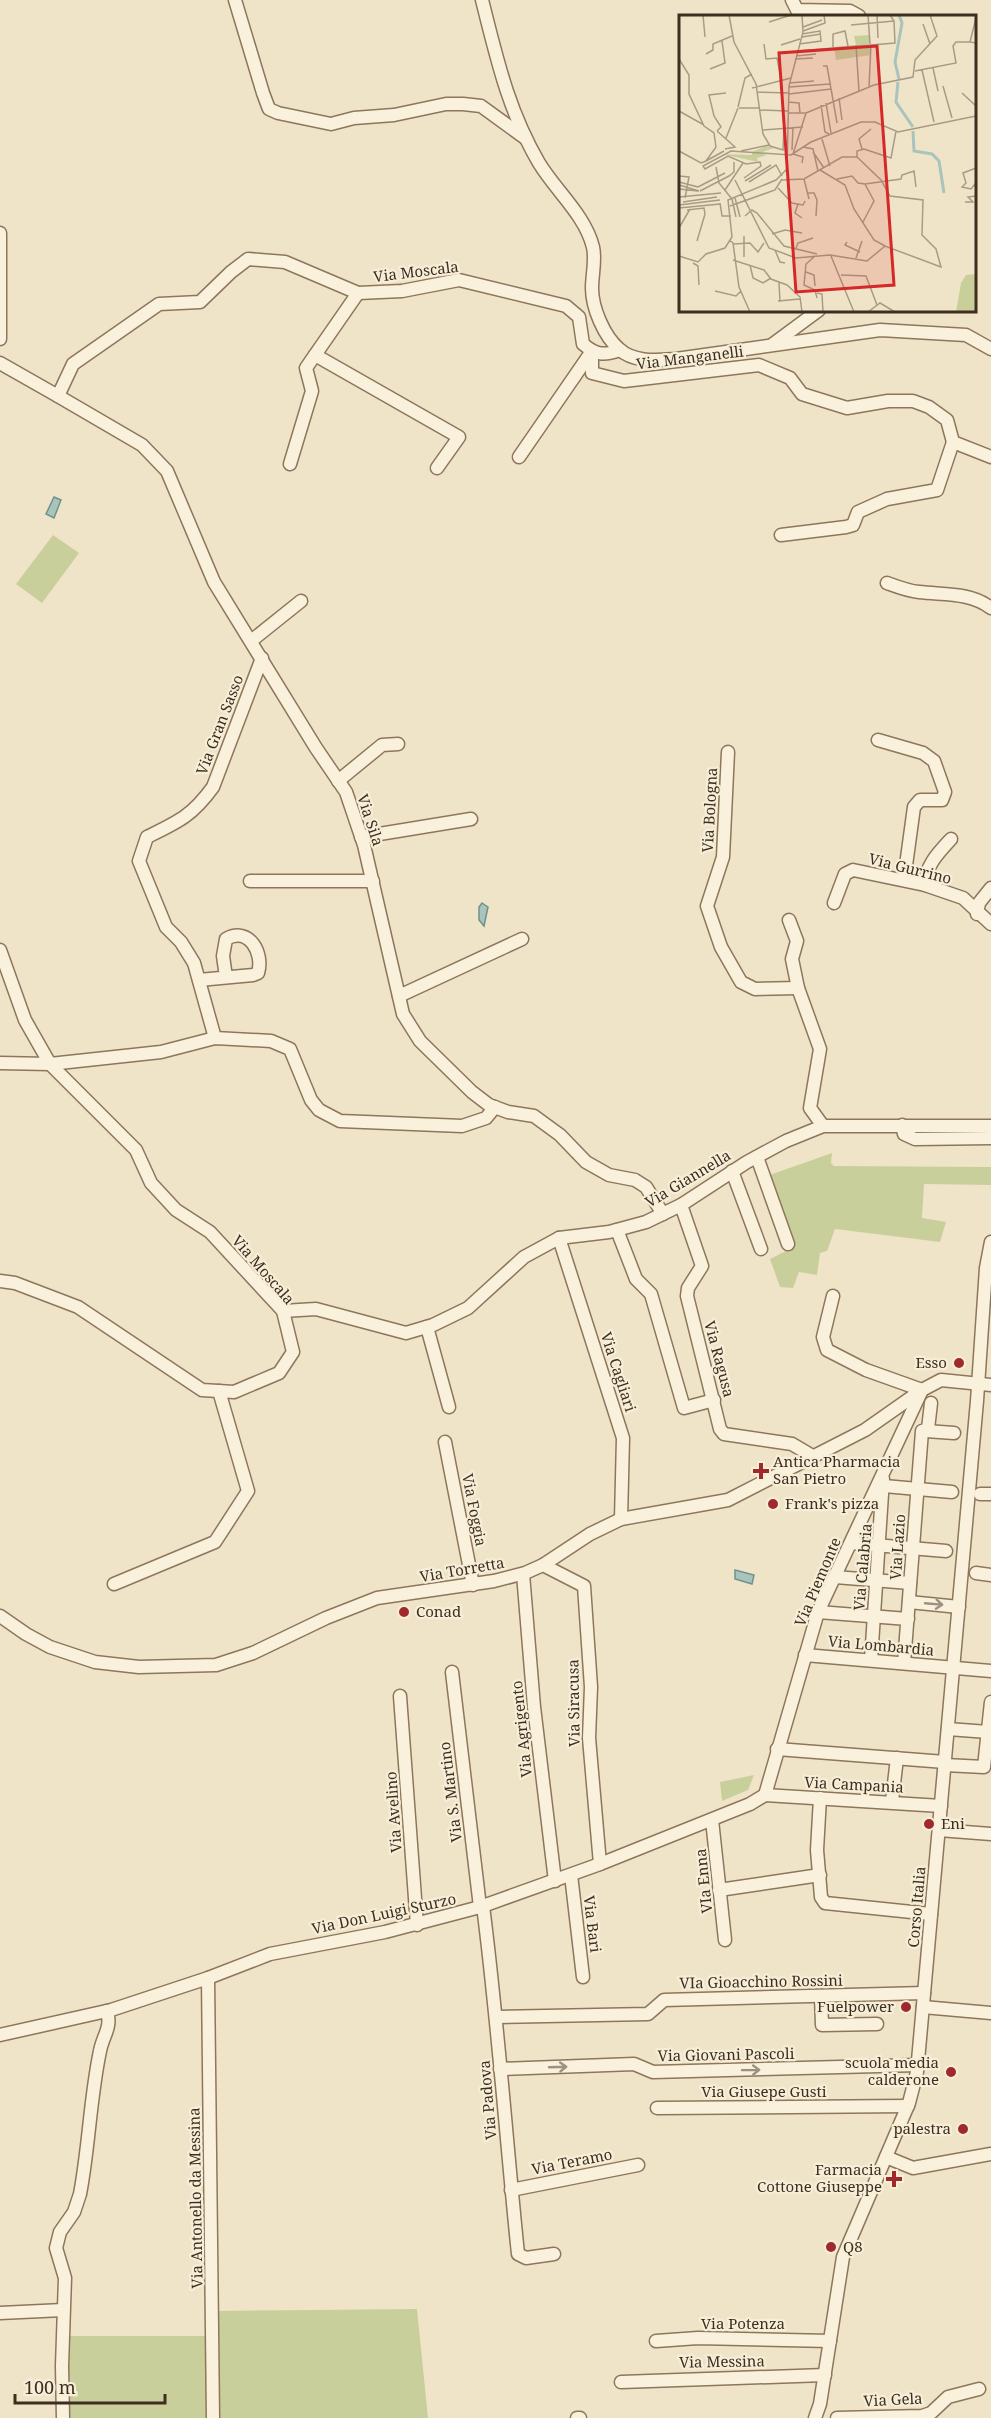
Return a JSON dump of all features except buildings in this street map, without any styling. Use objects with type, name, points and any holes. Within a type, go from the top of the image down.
[{"type":"street","points":[[234,0],[269,109],[331,124],[354,118],[394,115],[446,104],[481,106],[528,140]]},
{"type":"street","points":[[482,0],[505,92],[540,163],[588,230],[594,250],[592,290],[594,306],[620,350],[632,357],[648,360],[880,330],[966,335],[991,349]]},
{"type":"street","points":[[792,0],[793,7],[797,10],[850,11],[857,15]]},
{"type":"street","points":[[0,232],[0,339]]},
{"type":"street","name":"Via Moscala","points":[[58,396],[73,364],[159,304],[200,302],[248,259],[285,262],[358,293],[402,291],[459,280],[555,303],[566,306],[579,317],[583,344],[592,351]]},
{"type":"street","points":[[290,464],[312,391],[306,368],[358,293]]},
{"type":"street","points":[[772,345],[816,312]]},
{"type":"street","points":[[519,456],[592,351],[605,356],[620,350]]},
{"type":"street","name":"Via Manganelli","points":[[592,351],[592,373],[624,381],[759,364],[790,378],[802,394],[847,408],[888,400],[913,401],[941,413],[947,420],[952,442]]},
{"type":"street","points":[[315,355],[459,437],[437,468]]},
{"type":"street","points":[[0,363],[58,396]]},
{"type":"street","name":"Via Sila","points":[[58,396],[142,445],[166,471],[214,582],[346,792],[373,881],[403,1014],[420,1041],[471,1092],[495,1107],[534,1116],[560,1135],[586,1162],[609,1175],[634,1180],[646,1187],[663,1214]]},
{"type":"street","points":[[782,535],[853,525],[858,512],[887,499],[937,490],[952,442],[991,457]]},
{"type":"street","points":[[887,584],[918,592],[963,596],[981,601],[991,608]]},
{"type":"street","points":[[251,641],[301,601]]},
{"type":"street","name":"Via Gran Sasso","points":[[215,1038],[194,963],[181,942],[166,927],[139,861],[147,837],[178,824],[199,805],[213,787],[262,658]]},
{"type":"street","points":[[878,740],[923,753],[934,761],[945,792],[942,800],[920,800],[914,807],[904,880]]},
{"type":"street","points":[[338,781],[382,745],[398,744]]},
{"type":"street","name":"Via Bologna","points":[[728,752],[723,857],[707,906],[721,947],[741,982],[755,989],[798,988]]},
{"type":"street","points":[[361,837],[471,819]]},
{"type":"street","points":[[925,885],[925,875],[935,856],[951,838]]},
{"type":"street","name":"Via Gurrino","points":[[834,903],[847,870],[925,885],[963,898],[977,914],[991,924]]},
{"type":"street","points":[[250,881],[373,881]]},
{"type":"street","points":[[977,914],[979,903],[991,888]]},
{"type":"street","points":[[789,920],[797,941],[792,959],[798,988],[820,1048],[810,1108],[823,1126]]},
{"type":"street","points":[[399,996],[522,939]]},
{"type":"street","name":"Via Moscala","points":[[0,950],[25,1020],[50,1064],[136,1150],[151,1183],[176,1210],[210,1232],[283,1311],[293,1352],[279,1373],[234,1392],[202,1390],[78,1307],[15,1283],[0,1281]]},
{"type":"street","points":[[200,980],[226,977]]},
{"type":"street","points":[[0,1063],[50,1064],[161,1052],[215,1038],[270,1041],[290,1049],[319,1110],[340,1121],[462,1126],[486,1118],[495,1107]]},
{"type":"street","points":[[902,1125],[904,1134],[915,1138],[991,1137]]},
{"type":"street","name":"Via Giannella","points":[[283,1311],[316,1309],[406,1333],[427,1327],[468,1308],[524,1257],[559,1238],[617,1230],[646,1222],[681,1205],[732,1171],[786,1141],[823,1126],[991,1126]]},
{"type":"street","points":[[757,1157],[788,1244]]},
{"type":"street","points":[[732,1171],[761,1249]]},
{"type":"street","name":"Via Ragusa","points":[[681,1205],[702,1266],[688,1288],[687,1296],[720,1429],[724,1434],[792,1444],[814,1456]]},
{"type":"street","points":[[617,1230],[636,1279],[651,1294],[684,1408],[714,1400]]},
{"type":"street","name":"Via Cagliari","points":[[559,1238],[623,1437],[621,1520]]},
{"type":"street","name":"Corso Italia","points":[[815,2418],[825,2375],[843,2257],[908,2106],[918,2065],[959,1607],[985,1384],[986,1268],[991,1242]]},
{"type":"street","points":[[833,1296],[823,1337],[827,1350],[866,1370],[922,1390]]},
{"type":"street","points":[[427,1327],[449,1407]]},
{"type":"street","name":"Via Torretta","points":[[0,1616],[26,1634],[51,1647],[95,1662],[139,1667],[216,1665],[254,1653],[304,1628],[377,1598],[473,1585],[523,1574],[543,1565],[590,1534],[621,1520],[728,1500],[866,1430],[922,1390],[941,1380],[985,1384]]},
{"type":"street","name":"Via Piemonte","points":[[765,1795],[818,1612],[884,1481],[922,1390]]},
{"type":"street","points":[[114,1584],[214,1542],[248,1491],[219,1391]]},
{"type":"street","name":"Via Lazio","points":[[904,1663],[921,1431],[926,1431],[930,1423],[932,1403]]},
{"type":"street","points":[[926,1431],[954,1433]]},
{"type":"street","name":"Via Foggia","points":[[445,1442],[473,1585]]},
{"type":"street","points":[[884,1481],[916,1489],[952,1492]]},
{"type":"street","name":"Via Calabria","points":[[871,1660],[884,1481]]},
{"type":"street","points":[[851,1543],[946,1551]]},
{"type":"street","name":"Via Siracusa","points":[[543,1565],[584,1586],[591,1687],[589,1738],[600,1864]]},
{"type":"street","points":[[976,1573],[991,1575]]},
{"type":"street","name":"Via Agrigento","points":[[523,1574],[534,1707],[555,1881]]},
{"type":"street","points":[[835,1577],[910,1583]]},
{"type":"street","points":[[909,1602],[959,1607]]},
{"type":"street","points":[[818,1612],[908,1619]]},
{"type":"street","name":"Via Lombardia","points":[[805,1655],[991,1671]]},
{"type":"street","name":"Via S. Martino","points":[[452,1672],[481,1907]]},
{"type":"street","name":"Via Avelino","points":[[400,1696],[417,1925]]},
{"type":"street","points":[[777,1749],[984,1767],[991,1702]]},
{"type":"street","points":[[948,1729],[988,1732]]},
{"type":"street","points":[[892,1801],[897,1758]]},
{"type":"street","name":"Via Don Luigi Sturzo","points":[[0,2035],[107,2011],[208,1978],[270,1954],[417,1925],[481,1907],[712,1820],[765,1795]]},
{"type":"street","name":"Via Campania","points":[[765,1795],[892,1801],[941,1806]]},
{"type":"street","points":[[820,1798],[817,1850],[821,1897],[828,1906],[931,1914]]},
{"type":"street","name":"VIa Enna","points":[[712,1820],[724,1940]]},
{"type":"street","points":[[939,1830],[991,1834]]},
{"type":"street","name":"Via Bari","points":[[570,1875],[583,1977]]},
{"type":"street","points":[[720,1890],[820,1875]]},
{"type":"street","name":"Via Padova","points":[[481,1907],[497,2018],[518,2254],[526,2258],[554,2254]]},
{"type":"street","name":"Via Antonello da Messina","points":[[208,1978],[213,2418]]},
{"type":"street","name":"VIa Gioacchino Rossini","points":[[497,2018],[648,2014],[664,2000],[924,1993]]},
{"type":"street","points":[[821,1996],[822,2025],[877,2024]]},
{"type":"street","points":[[923,2007],[991,2013]]},
{"type":"street","points":[[63,2418],[65,2278],[56,2248],[60,2232],[74,2212],[80,2194],[89,2116],[99,2058],[110,2026],[107,2011]]},
{"type":"street","name":"Via Giovani Pascoli","points":[[500,2069],[634,2064],[653,2072],[918,2065]]},
{"type":"street","name":"Via Giusepe Gusti","points":[[657,2108],[908,2106]]},
{"type":"street","points":[[886,2157],[913,2168],[991,2156]]},
{"type":"street","name":"Via Teramo","points":[[511,2190],[638,2164]]},
{"type":"street","points":[[0,2313],[63,2310]]},
{"type":"street","name":"Via Potenza","points":[[656,2341],[698,2338],[830,2341]]},
{"type":"street","name":"Via Messina","points":[[621,2382],[825,2375]]},
{"type":"street","name":"Via Gela","points":[[837,2418],[922,2416],[931,2413],[948,2397],[979,2389]]},
{"type":"green space","points":[[53,535],[79,553],[42,603],[16,584]]},
{"type":"green space","points":[[832,1153],[831,1163],[834,1166],[991,1167],[991,1185],[924,1184],[922,1218],[946,1222],[940,1242],[835,1229],[827,1251],[820,1253],[817,1275],[799,1272],[793,1288],[780,1287],[770,1259],[784,1252],[788,1244],[764,1177]]},
{"type":"green space","points":[[754,1775],[748,1790],[722,1801],[720,1782]]},
{"type":"green space","points":[[417,2309],[428,2418],[68,2418],[67,2336],[212,2336],[212,2311]]},
{"type":"water","points":[[54,497],[61,500],[54,518],[46,514]]},
{"type":"water","points":[[482,903],[488,907],[484,926],[479,920],[479,907]]},
{"type":"water","points":[[735,1570],[754,1575],[752,1584],[735,1579]]},
{"type":"place","name":"Esso","points":[[959,1363]]},
{"type":"place","name":"Antica Pharmacia San Pietro","points":[[761,1471]]},
{"type":"place","name":"Frank's pizza","points":[[773,1504]]},
{"type":"place","name":"Conad","points":[[404,1612]]},
{"type":"place","name":"Eni","points":[[929,1824]]},
{"type":"place","name":"Fuelpower","points":[[906,2007]]},
{"type":"place","name":"scuola media calderone","points":[[951,2072]]},
{"type":"place","name":"palestra","points":[[963,2129]]},
{"type":"place","name":"Farmacia Cottone Giuseppe","points":[[894,2179]]},
{"type":"place","name":"Q8","points":[[831,2247]]}]
